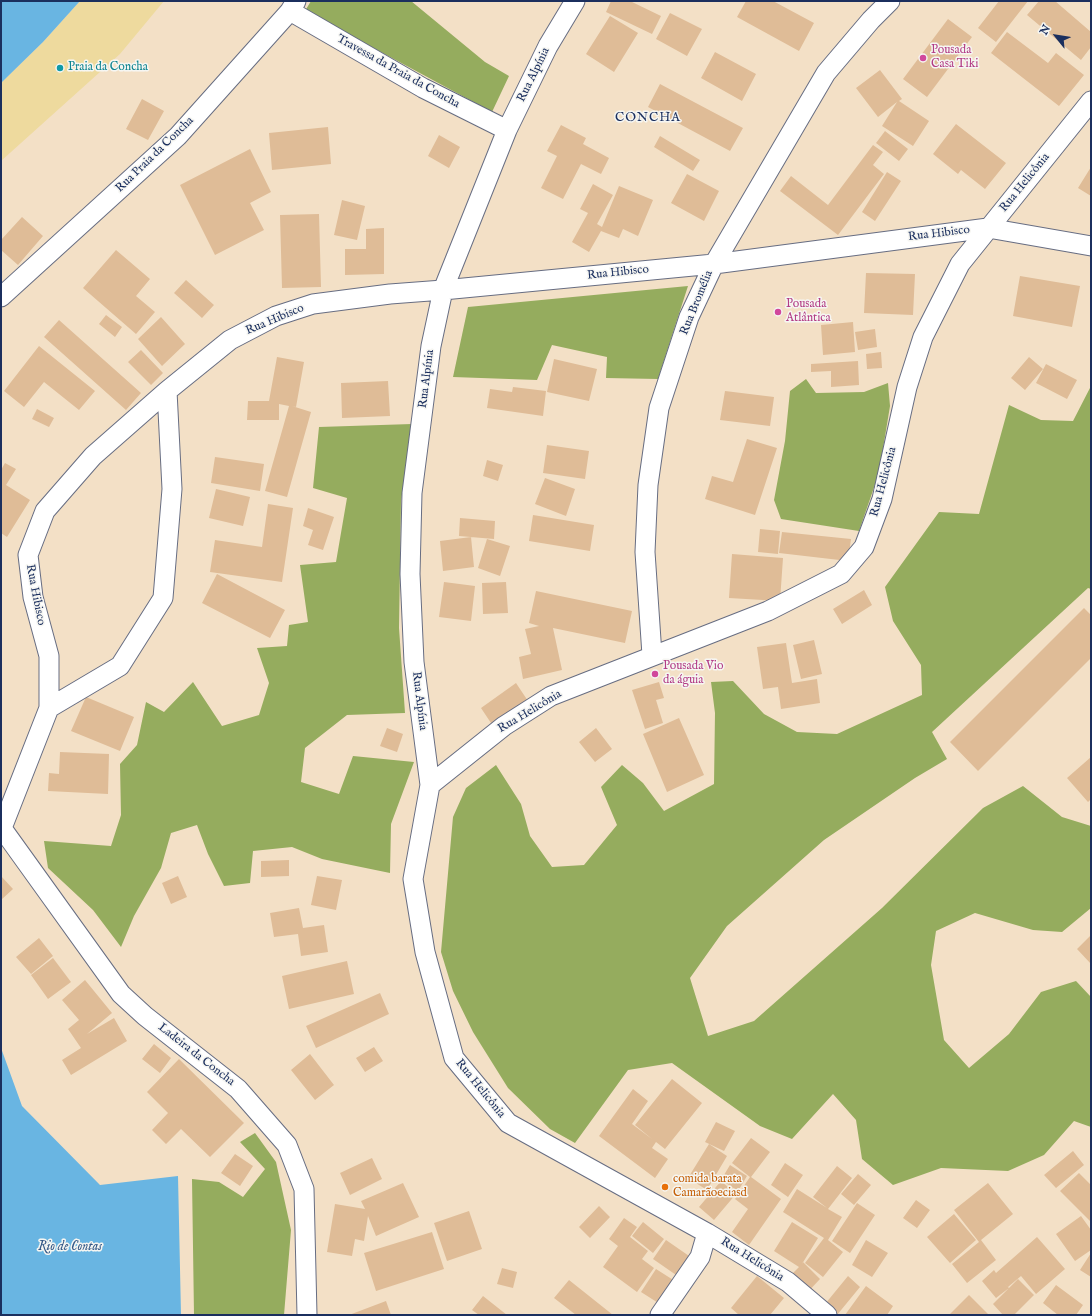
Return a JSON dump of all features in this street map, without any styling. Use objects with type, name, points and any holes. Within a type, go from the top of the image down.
[{"type":"street","name":"Rua Alpínia","points":[[430,785],[414,662],[410,574],[412,493],[431,346],[443,290],[507,130],[548,46],[575,1]]},
{"type":"street","name":"Rua Bromélia","points":[[652,655],[645,552],[648,485],[659,408],[689,317],[714,264],[826,73],[871,20],[890,1]]},
{"type":"street","name":"Travessa da Praia da Concha","points":[[293,6],[423,88],[507,130]]},
{"type":"street","name":"Rua Praia da Concha","points":[[1,297],[178,136],[293,6]]},
{"type":"street","name":"Rua Helicônia","points":[[827,1315],[788,1282],[707,1233],[508,1123],[454,1058],[425,952],[413,879],[430,785],[504,726],[551,696],[652,655],[768,611],[841,574],[864,547],[882,499],[906,387],[923,337],[960,264],[1091,101]]},
{"type":"street","name":"Rua Hibisco","points":[[1,828],[49,708],[49,656],[33,597],[28,555],[45,511],[93,456],[167,391],[230,340],[276,316],[313,304],[390,294],[714,264],[988,228],[1091,246]]},
{"type":"street","points":[[49,708],[120,666],[163,598],[172,489],[167,391]]},
{"type":"street","name":"Ladeira da Concha","points":[[1,828],[121,994],[145,1016],[238,1089],[287,1145],[304,1189],[307,1315]]},
{"type":"street","points":[[660,1315],[700,1257],[707,1233]]},
{"type":"green space","points":[[311,1],[411,1],[485,62],[509,76],[492,112],[305,11]]},
{"type":"green space","points":[[688,286],[658,379],[606,378],[607,357],[552,345],[537,380],[453,377],[468,307]]},
{"type":"green space","points":[[806,379],[816,393],[864,392],[888,383],[890,406],[879,473],[859,531],[781,519],[774,500],[785,441],[790,391]]},
{"type":"green space","points":[[1091,386],[1091,589],[1088,588],[932,732],[947,759],[915,778],[824,840],[727,926],[690,978],[708,1036],[754,1021],[882,908],[983,808],[1023,786],[1062,817],[1091,826],[1091,908],[1062,932],[1033,930],[975,913],[936,931],[931,965],[944,1040],[969,1068],[1009,1034],[1041,992],[1076,981],[1091,997],[1091,1127],[1074,1121],[1044,1155],[1008,1171],[941,1168],[893,1185],[862,1159],[856,1120],[833,1094],[792,1139],[760,1126],[672,1063],[628,1070],[575,1143],[550,1129],[508,1088],[473,1032],[453,991],[441,952],[453,817],[466,788],[496,765],[521,804],[530,836],[552,867],[584,865],[617,825],[601,787],[622,765],[643,783],[664,811],[714,784],[715,713],[711,682],[733,681],[764,714],[797,732],[837,734],[922,695],[921,665],[893,621],[885,587],[939,512],[979,514],[1009,405],[1041,420],[1073,421]]},
{"type":"green space","points":[[412,424],[401,501],[399,628],[405,713],[347,715],[305,748],[301,782],[339,794],[353,756],[414,762],[391,824],[390,873],[322,859],[292,847],[253,851],[250,883],[224,886],[208,854],[197,825],[171,833],[161,868],[134,916],[121,947],[93,910],[48,868],[44,841],[111,846],[121,815],[120,764],[137,745],[146,702],[164,712],[193,682],[222,726],[259,715],[269,683],[257,648],[287,646],[289,625],[308,622],[300,565],[336,562],[347,498],[313,488],[319,427]]},
{"type":"green space","points":[[255,1133],[276,1162],[291,1230],[284,1315],[194,1315],[192,1179],[219,1182],[243,1197],[265,1169],[240,1142]]},
{"type":"sand","name":"Praia da Concha","points":[[80,1],[164,1],[120,54],[1,161],[1,83],[43,42]]},
{"type":"water","points":[[1,1],[80,1],[43,42],[1,83]]},
{"type":"water","name":"Rio de Contas","points":[[1,1048],[22,1106],[100,1185],[178,1176],[181,1315],[1,1315]]},
{"type":"building","points":[[611,1],[630,1],[661,16],[652,34],[606,12]]},
{"type":"building","points":[[746,1],[773,1],[814,23],[799,51],[737,17]]},
{"type":"building","points":[[999,1],[1028,1],[996,42],[978,28]]},
{"type":"building","points":[[1039,1],[1055,1],[1091,32],[1091,47],[1081,60],[1027,15]]},
{"type":"building","points":[[670,13],[702,29],[687,56],[656,39]]},
{"type":"building","points":[[610,16],[638,33],[614,72],[586,54]]},
{"type":"building","points":[[948,19],[972,37],[927,97],[903,79]]},
{"type":"building","points":[[1007,32],[1048,63],[1056,53],[1084,75],[1059,106],[991,53]]},
{"type":"building","points":[[715,52],[756,74],[742,101],[701,78]]},
{"type":"building","points":[[880,70],[902,99],[899,101],[929,121],[913,146],[882,126],[897,102],[878,117],[856,88]]},
{"type":"building","points":[[660,84],[743,128],[730,151],[648,107]]},
{"type":"building","points":[[142,99],[164,111],[148,140],[126,129]]},
{"type":"building","points":[[956,124],[1006,163],[985,189],[961,170],[958,174],[933,154]]},
{"type":"building","points":[[561,125],[586,138],[583,144],[609,158],[601,174],[581,164],[563,199],[541,188],[557,156],[547,151]]},
{"type":"building","points":[[328,127],[331,164],[272,170],[269,133]]},
{"type":"building","points":[[885,131],[908,149],[899,161],[876,143]]},
{"type":"building","points":[[439,135],[460,147],[449,168],[428,156]]},
{"type":"building","points":[[660,136],[700,160],[693,171],[654,147]]},
{"type":"building","points":[[873,145],[883,152],[873,165],[884,174],[838,235],[780,191],[791,176],[828,205]]},
{"type":"building","points":[[250,149],[271,192],[250,203],[264,230],[215,255],[180,185]]},
{"type":"building","points":[[1091,167],[1091,196],[1078,188]]},
{"type":"building","points":[[887,172],[901,181],[875,221],[862,212]]},
{"type":"building","points":[[687,174],[719,191],[704,221],[671,203]]},
{"type":"building","points":[[593,184],[613,195],[597,224],[602,227],[619,186],[653,200],[638,236],[623,229],[619,238],[601,231],[589,252],[572,242],[588,213],[580,209]]},
{"type":"building","points":[[342,200],[365,206],[357,240],[334,235]]},
{"type":"building","points":[[319,214],[321,287],[282,288],[280,215]]},
{"type":"building","points":[[22,217],[43,236],[18,265],[1,250],[1,240]]},
{"type":"building","points":[[384,228],[384,274],[345,275],[345,249],[366,249],[366,229]]},
{"type":"building","points":[[116,250],[150,279],[136,296],[155,312],[136,334],[83,288]]},
{"type":"building","points":[[866,273],[915,274],[913,315],[864,313]]},
{"type":"building","points":[[1020,276],[1080,286],[1072,327],[1013,316]]},
{"type":"building","points":[[186,280],[214,305],[202,318],[174,293]]},
{"type":"building","points":[[106,315],[122,327],[115,337],[99,324]]},
{"type":"building","points":[[161,317],[185,344],[162,366],[138,339]]},
{"type":"building","points":[[59,320],[141,393],[126,410],[44,337]]},
{"type":"building","points":[[853,322],[855,352],[823,355],[821,325]]},
{"type":"building","points":[[875,329],[877,347],[858,350],[855,332]]},
{"type":"building","points":[[39,346],[95,391],[79,410],[44,382],[24,407],[4,391]]},
{"type":"building","points":[[141,350],[163,373],[151,385],[128,362]]},
{"type":"building","points":[[881,352],[882,368],[867,369],[866,354]]},
{"type":"building","points":[[277,357],[304,362],[296,407],[292,406],[311,412],[287,497],[265,491],[289,406],[279,404],[279,420],[247,420],[248,401],[269,401]]},
{"type":"building","points":[[1029,357],[1043,369],[1025,390],[1011,378]]},
{"type":"building","points":[[554,359],[597,369],[589,401],[547,392]]},
{"type":"building","points":[[858,361],[859,385],[831,387],[831,371],[811,372],[811,364]]},
{"type":"building","points":[[1046,364],[1077,380],[1067,399],[1036,383]]},
{"type":"building","points":[[388,381],[390,416],[342,418],[341,383]]},
{"type":"building","points":[[513,387],[546,391],[543,416],[487,408],[490,389],[512,392]]},
{"type":"building","points":[[725,391],[774,397],[770,426],[720,420]]},
{"type":"building","points":[[37,409],[54,418],[49,427],[32,419]]},
{"type":"building","points":[[747,439],[777,448],[755,515],[705,499],[712,476],[733,482]]},
{"type":"building","points":[[547,445],[589,451],[585,479],[543,473]]},
{"type":"building","points":[[215,457],[264,464],[260,491],[211,483]]},
{"type":"building","points":[[487,460],[503,465],[498,481],[483,476]]},
{"type":"building","points":[[5,463],[16,469],[6,485],[30,500],[7,537],[1,533],[1,470]]},
{"type":"building","points":[[545,478],[575,489],[566,516],[535,504]]},
{"type":"building","points":[[216,489],[250,497],[243,526],[209,518]]},
{"type":"building","points":[[268,504],[293,508],[282,582],[210,572],[215,540],[262,547]]},
{"type":"building","points":[[308,508],[334,517],[323,550],[308,545],[313,530],[303,526]]},
{"type":"building","points":[[533,515],[594,525],[590,551],[529,541]]},
{"type":"building","points":[[460,518],[495,521],[494,539],[459,536]]},
{"type":"building","points":[[760,529],[780,531],[778,554],[758,552]]},
{"type":"building","points":[[782,532],[851,539],[848,561],[779,553]]},
{"type":"building","points":[[471,537],[474,567],[443,571],[440,541]]},
{"type":"building","points":[[487,539],[510,546],[500,576],[478,568]]},
{"type":"building","points":[[732,554],[783,558],[780,601],[729,598]]},
{"type":"building","points":[[217,574],[285,610],[270,638],[202,603]]},
{"type":"building","points":[[444,582],[475,586],[471,621],[439,617]]},
{"type":"building","points":[[506,582],[508,613],[483,614],[482,583]]},
{"type":"building","points":[[864,590],[872,605],[842,624],[833,609]]},
{"type":"building","points":[[536,591],[632,611],[625,643],[553,628],[562,670],[523,679],[519,657],[531,654],[525,629],[539,626],[529,623]]},
{"type":"building","points":[[1084,608],[1091,615],[1091,658],[978,771],[950,742]]},
{"type":"building","points":[[814,640],[822,674],[801,679],[793,645]]},
{"type":"building","points":[[786,643],[792,683],[817,679],[820,703],[781,709],[778,687],[763,689],[757,647]]},
{"type":"building","points":[[659,682],[664,698],[656,700],[663,723],[645,729],[632,690]]},
{"type":"building","points":[[516,683],[530,704],[495,729],[481,708]]},
{"type":"building","points":[[86,697],[134,717],[120,751],[71,731]]},
{"type":"building","points":[[679,718],[704,775],[667,792],[643,734]]},
{"type":"building","points":[[387,728],[403,734],[397,752],[380,746]]},
{"type":"building","points":[[596,728],[612,749],[595,762],[579,742]]},
{"type":"building","points":[[60,752],[109,754],[108,794],[48,791],[49,773],[59,774]]},
{"type":"building","points":[[1091,757],[1091,799],[1088,802],[1067,778]]},
{"type":"building","points":[[289,860],[289,876],[261,877],[261,861]]},
{"type":"building","points":[[1,876],[13,889],[1,900]]},
{"type":"building","points":[[178,876],[187,897],[171,904],[162,883]]},
{"type":"building","points":[[317,876],[342,880],[336,910],[311,905]]},
{"type":"building","points":[[299,908],[303,928],[324,925],[328,952],[301,956],[298,934],[274,937],[270,913]]},
{"type":"building","points":[[1091,935],[1091,964],[1077,949]]},
{"type":"building","points":[[39,938],[53,956],[31,974],[16,957]]},
{"type":"building","points":[[53,958],[71,982],[48,999],[31,975]]},
{"type":"building","points":[[347,961],[354,994],[289,1009],[282,976]]},
{"type":"building","points":[[85,980],[112,1013],[87,1034],[114,1018],[127,1041],[71,1075],[62,1060],[81,1048],[68,1029],[79,1020],[62,1000]]},
{"type":"building","points":[[380,993],[389,1014],[316,1048],[306,1026]]},
{"type":"building","points":[[154,1044],[171,1058],[160,1073],[142,1059]]},
{"type":"building","points":[[374,1047],[383,1061],[365,1072],[356,1058]]},
{"type":"building","points":[[310,1054],[334,1085],[315,1100],[291,1070]]},
{"type":"building","points":[[179,1059],[244,1123],[210,1157],[181,1129],[166,1144],[152,1130],[168,1113],[147,1092]]},
{"type":"building","points":[[672,1079],[702,1103],[665,1149],[656,1142],[652,1148],[668,1159],[655,1178],[599,1136],[633,1089],[648,1101],[632,1124],[652,1139],[635,1125]]},
{"type":"building","points":[[716,1122],[735,1131],[724,1151],[705,1142]]},
{"type":"building","points":[[751,1138],[770,1152],[751,1177],[781,1199],[749,1245],[732,1232],[748,1209],[735,1199],[750,1177],[732,1163]]},
{"type":"building","points":[[709,1144],[727,1156],[707,1190],[688,1178]]},
{"type":"building","points":[[1073,1151],[1084,1165],[1056,1188],[1044,1175]]},
{"type":"building","points":[[235,1154],[253,1166],[240,1186],[221,1173]]},
{"type":"building","points":[[372,1158],[382,1179],[350,1195],[340,1173]]},
{"type":"building","points":[[785,1163],[803,1175],[788,1197],[771,1185]]},
{"type":"building","points":[[730,1165],[747,1176],[738,1191],[721,1180]]},
{"type":"building","points":[[837,1166],[852,1178],[828,1209],[842,1217],[828,1240],[843,1252],[823,1277],[805,1263],[824,1238],[783,1212],[797,1189],[827,1208],[813,1197]]},
{"type":"building","points":[[1079,1173],[1091,1185],[1091,1222],[1060,1191]]},
{"type":"building","points":[[858,1174],[871,1185],[854,1205],[841,1194]]},
{"type":"building","points":[[721,1181],[736,1194],[714,1220],[699,1207]]},
{"type":"building","points":[[403,1183],[419,1217],[376,1236],[368,1216],[364,1241],[355,1239],[352,1256],[327,1252],[335,1204],[365,1209],[361,1201]]},
{"type":"building","points":[[988,1183],[1013,1214],[981,1240],[996,1260],[967,1283],[952,1264],[979,1242],[954,1210]]},
{"type":"building","points":[[916,1200],[930,1210],[917,1228],[903,1218]]},
{"type":"building","points":[[857,1203],[875,1215],[850,1253],[832,1241]]},
{"type":"building","points":[[599,1206],[610,1217],[590,1238],[579,1227]]},
{"type":"building","points":[[469,1211],[482,1249],[447,1261],[434,1223]]},
{"type":"building","points":[[954,1214],[976,1240],[950,1263],[927,1237]]},
{"type":"building","points":[[1081,1216],[1091,1230],[1091,1250],[1075,1261],[1056,1234]]},
{"type":"building","points":[[624,1218],[637,1227],[630,1237],[648,1251],[642,1259],[654,1268],[637,1292],[603,1267],[618,1246],[609,1239]]},
{"type":"building","points":[[643,1222],[664,1239],[653,1253],[632,1236]]},
{"type":"building","points":[[792,1222],[818,1238],[803,1262],[820,1279],[805,1295],[788,1278],[799,1267],[774,1251]]},
{"type":"building","points":[[432,1232],[444,1269],[376,1291],[364,1253]]},
{"type":"building","points":[[1037,1237],[1065,1269],[1036,1294],[1021,1276],[1008,1287],[1009,1288],[996,1298],[982,1281],[994,1270],[996,1273]]},
{"type":"building","points":[[666,1240],[692,1258],[679,1277],[653,1259]]},
{"type":"building","points":[[866,1240],[888,1253],[872,1277],[852,1265]]},
{"type":"building","points":[[1091,1253],[1091,1277],[1080,1270]]},
{"type":"building","points":[[502,1268],[517,1272],[513,1288],[497,1284]]},
{"type":"building","points":[[656,1269],[678,1283],[663,1306],[641,1292]]},
{"type":"building","points":[[757,1276],[784,1298],[770,1315],[739,1315],[731,1308]]},
{"type":"building","points":[[848,1276],[860,1287],[837,1315],[828,1315],[821,1309]]},
{"type":"building","points":[[1018,1279],[1034,1295],[1014,1315],[1003,1315],[993,1304]]},
{"type":"building","points":[[569,1280],[613,1315],[576,1315],[554,1298]]},
{"type":"building","points":[[1056,1285],[1083,1305],[1076,1315],[1058,1315],[1043,1303]]},
{"type":"building","points":[[866,1286],[893,1306],[887,1315],[845,1315]]},
{"type":"building","points":[[969,1295],[989,1315],[949,1315]]},
{"type":"building","points":[[483,1296],[507,1315],[479,1315],[472,1310]]},
{"type":"building","points":[[386,1301],[391,1315],[349,1315]]},
{"type":"place","name":"Pousada Casa Tiki","points":[[923,58]]},
{"type":"place","name":"Praia da Concha","points":[[60,68]]},
{"type":"place","name":"Pousada Atlântica","points":[[778,312]]},
{"type":"place","name":"Pousada Vio da águia","points":[[655,674]]},
{"type":"place","name":"comida barata Camarãoeciasd","points":[[665,1187]]},
{"type":"district","name":"CONCHA","points":[[648,118]]}]
